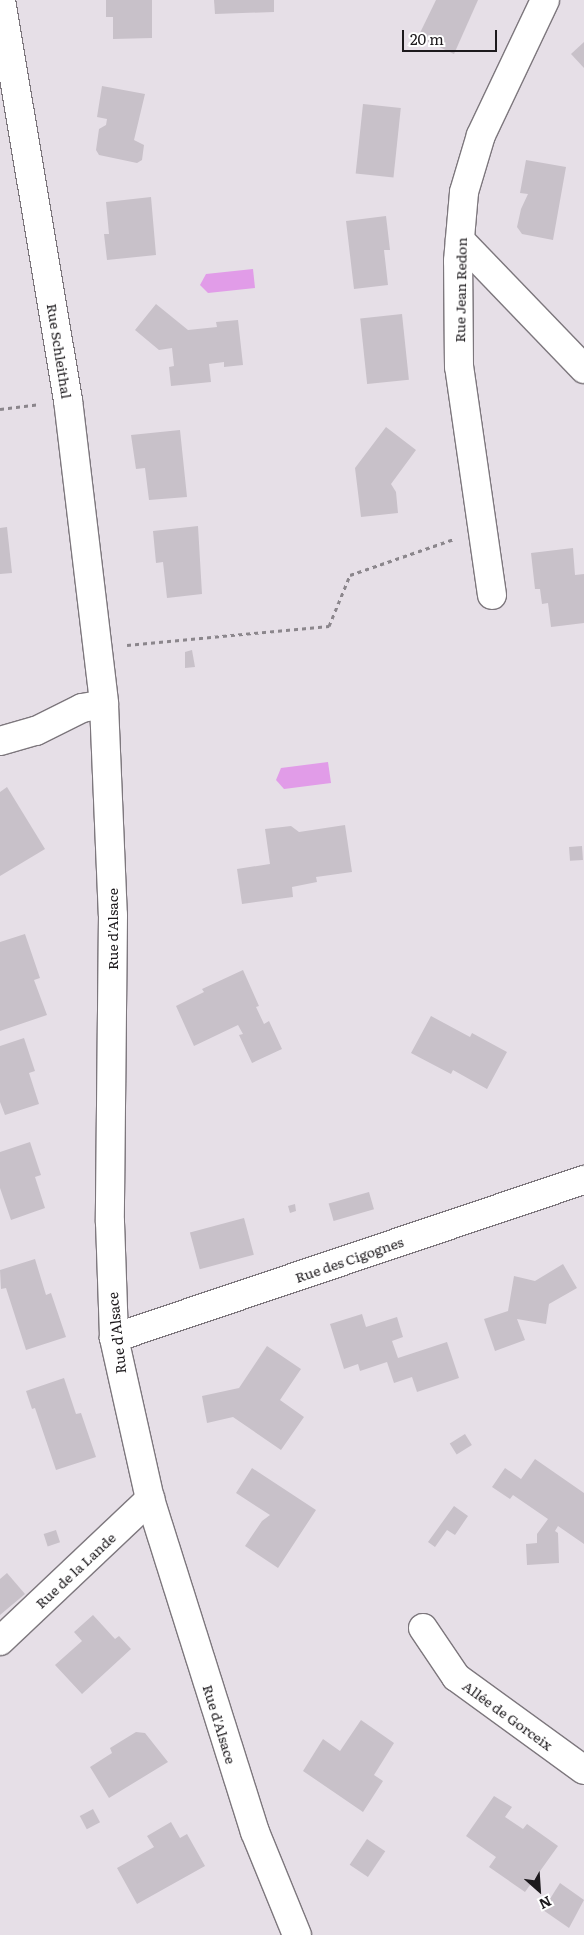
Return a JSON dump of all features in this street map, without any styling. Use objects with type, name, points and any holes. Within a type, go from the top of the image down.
[{"type":"street","name":"Rue Schleithal","points":[[1,0],[68,400],[104,704]]},
{"type":"street","name":"Rue Jean Redon","points":[[492,595],[459,367],[460,240],[464,192],[481,135],[545,0]]},
{"type":"street","points":[[460,240],[584,369]]},
{"type":"street","points":[[0,741],[36,731],[82,708],[104,704]]},
{"type":"street","name":"Rue d'Alsace","points":[[104,704],[113,915],[110,1222],[114,1338],[150,1499],[255,1832],[297,1935]]},
{"type":"street","name":"Rue des Cigognes","points":[[114,1338],[584,1180]]},
{"type":"street","name":"Rue de la Lande","points":[[0,1641],[150,1499]]},
{"type":"street","name":"Allée de Gorceix","points":[[423,1628],[456,1678],[584,1770]]},
{"type":"path","points":[[0,410],[68,400]]},
{"type":"path","points":[[98,648],[329,626],[350,575],[482,529]]},
{"type":"shaded area","points":[[253,269],[255,288],[208,293],[200,285],[206,274]]},
{"type":"shaded area","points":[[328,762],[331,783],[284,789],[276,780],[281,768]]},
{"type":"building","points":[[106,0],[152,0],[152,38],[113,39],[113,17],[106,17]]},
{"type":"building","points":[[214,0],[274,0],[274,12],[215,14]]},
{"type":"building","points":[[436,0],[478,0],[454,54],[418,37]]},
{"type":"building","points":[[584,42],[584,68],[571,54]]},
{"type":"building","points":[[102,86],[145,94],[134,140],[144,145],[142,160],[137,163],[99,155],[96,150],[99,129],[106,125],[107,119],[97,117]]},
{"type":"building","points":[[363,104],[401,108],[393,178],[356,174]]},
{"type":"building","points":[[526,160],[566,167],[553,240],[522,234],[517,227],[521,209],[528,194],[520,193]]},
{"type":"building","points":[[151,197],[156,255],[107,260],[104,234],[109,234],[106,202]]},
{"type":"building","points":[[386,216],[390,250],[384,250],[388,285],[354,289],[346,221]]},
{"type":"building","points":[[156,304],[188,330],[217,327],[216,322],[238,320],[243,365],[224,367],[224,362],[209,364],[211,382],[171,386],[169,367],[174,366],[172,348],[159,350],[135,330]]},
{"type":"building","points":[[402,314],[409,380],[367,384],[360,318]]},
{"type":"building","points":[[386,427],[416,450],[391,484],[396,492],[398,513],[361,517],[355,468]]},
{"type":"building","points":[[180,430],[187,497],[149,500],[145,468],[136,469],[131,435]]},
{"type":"building","points":[[198,526],[202,594],[167,598],[163,562],[156,563],[153,531]]},
{"type":"building","points":[[7,527],[12,573],[0,574],[0,528]]},
{"type":"building","points":[[573,548],[575,575],[584,574],[584,623],[551,627],[548,603],[542,604],[540,589],[535,589],[531,553]]},
{"type":"building","points":[[192,650],[195,667],[185,668],[185,652]]},
{"type":"building","points":[[7,787],[45,849],[0,876],[0,792]]},
{"type":"building","points":[[345,825],[352,872],[316,877],[317,882],[292,887],[293,897],[242,904],[237,869],[270,864],[265,829],[291,826],[299,832]]},
{"type":"building","points":[[582,846],[583,860],[570,861],[569,847]]},
{"type":"building","points":[[25,934],[40,978],[34,980],[47,1015],[0,1031],[0,942]]},
{"type":"building","points":[[243,970],[259,1006],[256,1007],[264,1024],[269,1021],[282,1049],[252,1063],[239,1035],[243,1034],[238,1025],[194,1046],[176,1006],[204,992],[202,989]]},
{"type":"building","points":[[431,1016],[470,1037],[472,1033],[507,1052],[487,1089],[453,1070],[451,1074],[411,1053]]},
{"type":"building","points":[[24,1038],[35,1071],[29,1073],[39,1104],[5,1115],[0,1102],[0,1046]]},
{"type":"building","points":[[30,1142],[41,1175],[35,1177],[45,1208],[11,1220],[0,1188],[0,1152]]},
{"type":"building","points":[[369,1192],[374,1209],[334,1221],[329,1204]]},
{"type":"building","points":[[295,1204],[296,1211],[290,1213],[288,1206]]},
{"type":"building","points":[[244,1218],[254,1255],[200,1269],[190,1232]]},
{"type":"building","points":[[35,1259],[46,1295],[51,1293],[66,1337],[26,1350],[6,1288],[1,1289],[0,1270]]},
{"type":"building","points":[[563,1264],[577,1288],[549,1304],[546,1324],[517,1319],[525,1340],[495,1351],[484,1319],[508,1311],[514,1276],[535,1281]]},
{"type":"building","points":[[362,1314],[366,1327],[397,1317],[403,1337],[392,1341],[398,1358],[447,1342],[459,1378],[417,1392],[412,1377],[394,1383],[387,1362],[360,1371],[358,1364],[344,1369],[330,1324]]},
{"type":"building","points":[[267,1346],[301,1369],[280,1400],[304,1417],[281,1450],[233,1417],[207,1423],[202,1396],[239,1388]]},
{"type":"building","points":[[64,1378],[76,1414],[81,1413],[96,1457],[56,1470],[35,1408],[32,1409],[26,1391]]},
{"type":"building","points":[[465,1434],[472,1445],[457,1455],[450,1444]]},
{"type":"building","points":[[535,1459],[584,1493],[584,1544],[558,1526],[555,1531],[558,1533],[559,1563],[527,1565],[526,1544],[537,1543],[537,1534],[548,1519],[513,1495],[510,1499],[492,1487],[505,1468],[521,1479]]},
{"type":"building","points":[[252,1468],[316,1510],[278,1568],[245,1546],[262,1521],[270,1515],[236,1493]]},
{"type":"building","points":[[454,1506],[468,1516],[455,1535],[447,1530],[435,1547],[428,1542]]},
{"type":"building","points":[[56,1530],[60,1542],[48,1546],[44,1534]]},
{"type":"building","points":[[7,1573],[25,1594],[0,1615],[0,1579]]},
{"type":"building","points":[[93,1615],[115,1639],[119,1636],[131,1649],[82,1694],[55,1665],[82,1641],[74,1632]]},
{"type":"building","points":[[361,1720],[394,1743],[374,1775],[383,1781],[363,1812],[303,1771],[323,1739],[340,1751]]},
{"type":"building","points":[[136,1732],[145,1733],[168,1762],[109,1798],[90,1767],[112,1753],[110,1748]]},
{"type":"building","points":[[494,1796],[512,1807],[505,1817],[523,1829],[527,1824],[558,1846],[525,1892],[489,1867],[496,1857],[466,1836]]},
{"type":"building","points":[[93,1809],[100,1822],[87,1829],[80,1816]]},
{"type":"building","points":[[171,1822],[180,1838],[187,1834],[205,1866],[137,1904],[117,1868],[154,1847],[147,1836]]},
{"type":"building","points":[[367,1839],[385,1851],[368,1877],[350,1865]]},
{"type":"building","points":[[560,1883],[584,1900],[569,1928],[543,1910]]}]
